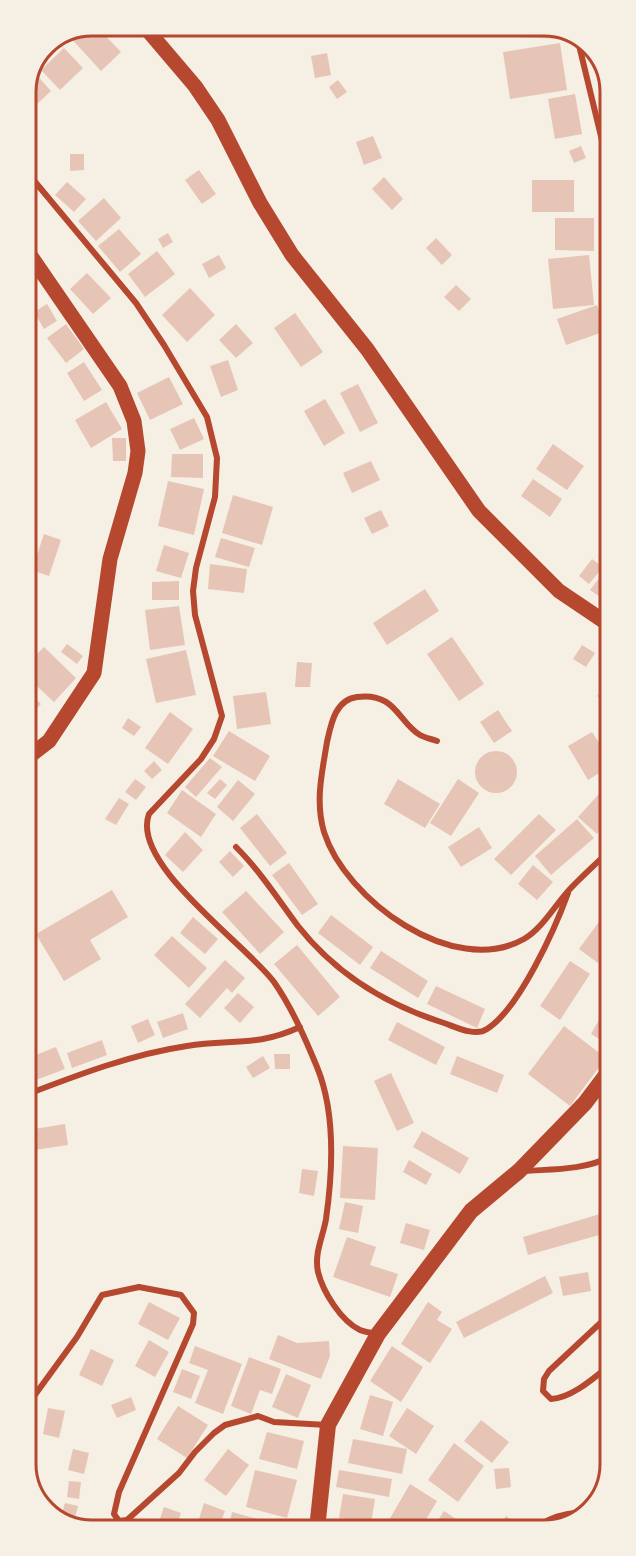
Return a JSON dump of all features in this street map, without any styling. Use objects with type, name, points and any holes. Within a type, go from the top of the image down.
[{"type":"highway","points":[[317,1520],[328,1425],[378,1334],[471,1211],[519,1171],[585,1103],[600,1082]]},
{"type":"main road","points":[[152,36],[195,86],[218,120],[260,203],[292,255],[368,349],[479,511],[559,591],[600,619]]},
{"type":"main road","points":[[36,264],[120,386],[134,422],[138,451],[135,473],[110,559],[94,673],[49,741],[36,751]]},
{"type":"street","points":[[580,50],[600,132]]},
{"type":"street","points":[[36,183],[136,303],[207,417],[217,459],[215,497],[196,568],[193,591],[195,615],[222,716],[214,740],[201,759],[149,814],[145,825],[156,852],[186,895],[273,981],[300,1027],[324,1084],[332,1137],[328,1201],[317,1249],[318,1271],[326,1292],[348,1321],[360,1330],[378,1334]]},
{"type":"street","points":[[437,741],[420,736],[397,708],[378,699],[356,697],[338,706],[331,722],[318,804],[324,833],[338,863],[366,895],[404,925],[428,939],[447,946],[489,948],[521,941],[531,935],[569,890],[600,860]]},
{"type":"street","points":[[236,847],[264,877],[299,926],[340,970],[381,997],[415,1014],[474,1033],[486,1031],[514,999],[552,933],[569,890]]},
{"type":"street","points":[[36,1091],[146,1053],[190,1045],[255,1042],[300,1027]]},
{"type":"street","points":[[519,1171],[575,1168],[600,1162]]},
{"type":"street","points":[[36,1393],[77,1337],[102,1295],[139,1287],[181,1295],[189,1304],[194,1313],[193,1324],[119,1492],[114,1514],[118,1520]]},
{"type":"street","points":[[600,1323],[549,1371],[544,1378],[543,1391],[551,1399],[559,1398],[600,1373]]},
{"type":"street","points":[[127,1520],[179,1473],[195,1452],[225,1425],[258,1416],[274,1422],[328,1425]]},
{"type":"street","points":[[552,1519],[570,1513]]},
{"type":"building","points":[[106,36],[121,52],[101,71],[72,40]]},
{"type":"building","points":[[500,36],[547,36],[560,39]]},
{"type":"building","points":[[560,43],[567,90],[510,99],[503,52]]},
{"type":"building","points":[[64,48],[83,68],[60,90],[41,70]]},
{"type":"building","points":[[327,53],[331,75],[315,78],[311,56]]},
{"type":"building","points":[[38,77],[51,91],[36,105]]},
{"type":"building","points":[[338,80],[347,92],[337,99],[329,87]]},
{"type":"building","points":[[575,94],[582,134],[555,139],[548,99]]},
{"type":"building","points":[[373,136],[382,158],[364,165],[356,142]]},
{"type":"building","points":[[581,146],[586,158],[574,163],[569,151]]},
{"type":"building","points":[[70,154],[84,154],[84,170],[70,171]]},
{"type":"building","points":[[199,170],[216,194],[202,204],[185,180]]},
{"type":"building","points":[[384,177],[403,199],[392,210],[372,189]]},
{"type":"building","points":[[532,180],[574,180],[574,212],[532,212]]},
{"type":"building","points":[[67,182],[86,199],[74,212],[55,195]]},
{"type":"building","points":[[104,198],[121,218],[96,241],[78,221]]},
{"type":"building","points":[[555,218],[594,218],[594,251],[555,250]]},
{"type":"building","points":[[119,229],[141,254],[120,272],[98,246]]},
{"type":"building","points":[[168,233],[173,242],[163,248],[158,239]]},
{"type":"building","points":[[436,238],[452,255],[442,265],[426,248]]},
{"type":"building","points":[[157,251],[175,274],[145,297],[128,274]]},
{"type":"building","points":[[219,255],[226,268],[209,278],[202,264]]},
{"type":"building","points":[[589,255],[594,305],[553,309],[548,259]]},
{"type":"building","points":[[87,273],[111,298],[93,314],[70,289]]},
{"type":"building","points":[[456,285],[471,299],[459,311],[444,297]]},
{"type":"building","points":[[190,288],[215,315],[187,342],[162,315]]},
{"type":"building","points":[[47,304],[57,321],[44,329],[36,315],[36,311]]},
{"type":"building","points":[[597,305],[600,314],[600,333],[566,345],[557,319]]},
{"type":"building","points":[[295,313],[323,352],[301,367],[274,328]]},
{"type":"building","points":[[66,324],[84,349],[66,363],[47,338]]},
{"type":"building","points":[[236,324],[253,343],[236,358],[219,340]]},
{"type":"building","points":[[228,360],[238,390],[221,397],[210,366]]},
{"type":"building","points":[[84,362],[102,390],[84,401],[67,373]]},
{"type":"building","points":[[169,377],[183,404],[150,420],[137,393]]},
{"type":"building","points":[[358,384],[378,423],[360,432],[340,393]]},
{"type":"building","points":[[325,399],[345,433],[324,446],[304,411]]},
{"type":"building","points":[[106,402],[122,429],[91,448],[75,420]]},
{"type":"building","points":[[194,418],[204,439],[180,450],[170,429]]},
{"type":"building","points":[[112,438],[126,438],[126,461],[113,461]]},
{"type":"building","points":[[553,444],[584,466],[567,490],[536,469]]},
{"type":"building","points":[[172,454],[203,454],[203,478],[171,477]]},
{"type":"building","points":[[371,461],[380,480],[352,493],[343,473]]},
{"type":"building","points":[[533,479],[562,499],[550,517],[521,496]]},
{"type":"building","points":[[168,481],[204,489],[194,535],[158,526]]},
{"type":"building","points":[[233,495],[273,507],[262,545],[222,533]]},
{"type":"building","points":[[381,510],[389,526],[372,534],[364,518]]},
{"type":"building","points":[[44,534],[61,540],[49,576],[36,571],[36,558]]},
{"type":"building","points":[[221,538],[255,548],[249,567],[215,557]]},
{"type":"building","points":[[164,545],[189,553],[181,578],[156,571]]},
{"type":"building","points":[[592,559],[600,565],[600,571],[589,584],[579,576]]},
{"type":"building","points":[[210,564],[247,569],[244,593],[208,589]]},
{"type":"building","points":[[600,577],[600,597],[590,590]]},
{"type":"building","points":[[179,581],[179,600],[152,600],[152,582]]},
{"type":"building","points":[[425,589],[439,611],[387,645],[373,623]]},
{"type":"building","points":[[179,606],[185,645],[150,650],[145,610]]},
{"type":"building","points":[[452,637],[484,684],[459,701],[427,654]]},
{"type":"building","points":[[67,644],[83,656],[77,664],[61,652]]},
{"type":"building","points":[[582,645],[595,653],[586,667],[573,659]]},
{"type":"building","points":[[44,647],[76,678],[54,702],[36,685],[36,655]]},
{"type":"building","points":[[186,650],[196,695],[156,703],[146,659]]},
{"type":"building","points":[[297,662],[312,663],[310,687],[295,687]]},
{"type":"building","points":[[266,692],[271,724],[237,729],[233,696]]},
{"type":"building","points":[[36,699],[41,704],[36,709]]},
{"type":"building","points":[[498,710],[512,731],[494,743],[480,722]]},
{"type":"building","points":[[170,712],[193,729],[168,764],[145,748]]},
{"type":"building","points":[[128,718],[141,727],[134,736],[122,728]]},
{"type":"building","points":[[229,731],[270,756],[255,781],[213,756]]},
{"type":"building","points":[[592,732],[600,744],[600,773],[588,780],[568,746]]},
{"type":"building","points":[[496,751],[511,757],[517,772],[511,787],[496,793],[481,787],[475,772],[481,757]]},
{"type":"building","points":[[210,758],[222,767],[196,797],[185,787]]},
{"type":"building","points":[[154,761],[162,770],[152,779],[144,771]]},
{"type":"building","points":[[135,779],[146,787],[136,800],[125,792]]},
{"type":"building","points":[[220,779],[227,785],[215,799],[207,793]]},
{"type":"building","points":[[398,779],[440,804],[425,828],[384,804]]},
{"type":"building","points":[[458,779],[479,793],[451,836],[430,823]]},
{"type":"building","points":[[238,780],[255,794],[233,821],[217,807]]},
{"type":"building","points":[[182,790],[216,814],[201,837],[167,813]]},
{"type":"building","points":[[600,793],[600,830],[597,834],[578,817]]},
{"type":"building","points":[[119,798],[129,804],[116,825],[105,819]]},
{"type":"building","points":[[257,814],[287,853],[270,866],[240,828]]},
{"type":"building","points":[[539,814],[556,830],[511,875],[494,859]]},
{"type":"building","points":[[577,819],[594,838],[551,875],[535,856]]},
{"type":"building","points":[[479,827],[492,848],[461,867],[448,847]]},
{"type":"building","points":[[185,832],[203,850],[183,872],[165,855]]},
{"type":"building","points":[[230,851],[244,866],[233,877],[219,862]]},
{"type":"building","points":[[289,863],[318,904],[302,915],[272,875]]},
{"type":"building","points":[[533,865],[553,882],[537,900],[518,884]]},
{"type":"building","points":[[112,890],[128,917],[90,940],[101,959],[64,981],[36,934]]},
{"type":"building","points":[[246,891],[284,932],[260,954],[222,912]]},
{"type":"building","points":[[331,915],[373,947],[360,965],[318,933]]},
{"type":"building","points":[[193,917],[218,939],[205,954],[180,933]]},
{"type":"building","points":[[600,920],[600,960],[598,963],[579,949]]},
{"type":"building","points":[[172,936],[207,968],[189,988],[154,955]]},
{"type":"building","points":[[297,945],[340,997],[318,1016],[274,964]]},
{"type":"building","points":[[381,951],[428,981],[418,998],[370,968]]},
{"type":"building","points":[[225,960],[245,978],[232,993],[227,988],[200,1018],[185,1004]]},
{"type":"building","points":[[570,961],[590,974],[560,1020],[540,1006]]},
{"type":"building","points":[[436,986],[485,1009],[477,1028],[427,1004]]},
{"type":"building","points":[[238,993],[254,1007],[240,1023],[224,1008]]},
{"type":"building","points":[[183,1013],[188,1029],[163,1038],[157,1022]]},
{"type":"building","points":[[600,1018],[600,1040],[591,1034]]},
{"type":"building","points":[[148,1019],[155,1035],[138,1043],[131,1026]]},
{"type":"building","points":[[397,1022],[445,1047],[436,1065],[388,1040]]},
{"type":"building","points":[[564,1026],[600,1053],[600,1066],[570,1106],[528,1074]]},
{"type":"building","points":[[102,1040],[107,1055],[72,1068],[67,1053]]},
{"type":"building","points":[[56,1047],[65,1069],[36,1080],[36,1055]]},
{"type":"building","points":[[274,1054],[290,1054],[290,1069],[275,1069]]},
{"type":"building","points":[[263,1056],[270,1068],[253,1078],[246,1067]]},
{"type":"building","points":[[457,1056],[504,1075],[497,1093],[450,1074]]},
{"type":"building","points":[[391,1073],[414,1123],[397,1131],[374,1081]]},
{"type":"building","points":[[65,1124],[68,1145],[36,1150],[36,1129]]},
{"type":"building","points":[[422,1131],[469,1158],[460,1174],[413,1147]]},
{"type":"building","points":[[343,1146],[378,1148],[375,1200],[340,1198]]},
{"type":"building","points":[[409,1160],[432,1174],[426,1185],[403,1172]]},
{"type":"building","points":[[302,1169],[318,1171],[314,1196],[299,1193]]},
{"type":"building","points":[[345,1202],[363,1206],[358,1233],[339,1229]]},
{"type":"building","points":[[600,1214],[600,1235],[528,1255],[523,1237]]},
{"type":"building","points":[[406,1223],[430,1230],[424,1250],[400,1243]]},
{"type":"building","points":[[347,1237],[376,1247],[370,1265],[398,1274],[390,1297],[333,1277]]},
{"type":"building","points":[[588,1272],[591,1291],[563,1296],[559,1277]]},
{"type":"building","points":[[545,1276],[553,1293],[464,1338],[456,1322]]},
{"type":"building","points":[[149,1302],[180,1318],[168,1340],[138,1324]]},
{"type":"building","points":[[428,1302],[442,1312],[437,1320],[452,1329],[430,1363],[401,1344]]},
{"type":"building","points":[[278,1335],[297,1343],[329,1341],[330,1356],[321,1379],[269,1359]]},
{"type":"building","points":[[149,1340],[169,1352],[155,1377],[135,1366]]},
{"type":"building","points":[[195,1346],[242,1364],[223,1414],[195,1403],[208,1370],[189,1363]]},
{"type":"building","points":[[392,1346],[423,1367],[401,1402],[370,1381]]},
{"type":"building","points":[[91,1349],[114,1360],[102,1386],[79,1375]]},
{"type":"building","points":[[249,1357],[281,1369],[272,1394],[260,1390],[251,1414],[231,1406]]},
{"type":"building","points":[[182,1369],[200,1376],[191,1399],[173,1392]]},
{"type":"building","points":[[286,1374],[311,1385],[298,1418],[272,1407]]},
{"type":"building","points":[[370,1395],[393,1402],[383,1436],[360,1429]]},
{"type":"building","points":[[131,1397],[136,1410],[117,1418],[111,1405]]},
{"type":"building","points":[[178,1406],[208,1425],[187,1458],[157,1439]]},
{"type":"building","points":[[48,1408],[65,1411],[59,1438],[43,1434]]},
{"type":"building","points":[[407,1408],[434,1426],[416,1454],[389,1436]]},
{"type":"building","points":[[481,1420],[509,1442],[492,1463],[464,1441]]},
{"type":"building","points":[[267,1432],[304,1441],[297,1469],[259,1459]]},
{"type":"building","points":[[353,1439],[407,1449],[402,1474],[348,1463]]},
{"type":"building","points":[[454,1443],[484,1466],[458,1502],[428,1480]]},
{"type":"building","points":[[73,1449],[89,1453],[84,1474],[68,1470]]},
{"type":"building","points":[[228,1449],[249,1465],[226,1496],[204,1480]]},
{"type":"building","points":[[509,1468],[511,1487],[496,1489],[494,1469]]},
{"type":"building","points":[[255,1470],[297,1480],[287,1518],[246,1507]]},
{"type":"building","points":[[339,1470],[392,1479],[389,1497],[336,1487]]},
{"type":"building","points":[[69,1481],[81,1482],[79,1499],[67,1497]]},
{"type":"building","points":[[410,1484],[437,1501],[426,1520],[389,1520]]},
{"type":"building","points":[[343,1494],[375,1499],[372,1520],[339,1518]]},
{"type":"building","points":[[65,1503],[78,1506],[75,1517],[63,1511]]},
{"type":"building","points":[[204,1503],[225,1511],[222,1520],[199,1519]]},
{"type":"building","points":[[164,1507],[181,1513],[179,1520],[159,1520]]},
{"type":"building","points":[[444,1511],[456,1519],[455,1520],[438,1520]]},
{"type":"building","points":[[232,1512],[262,1520],[230,1520]]}]
